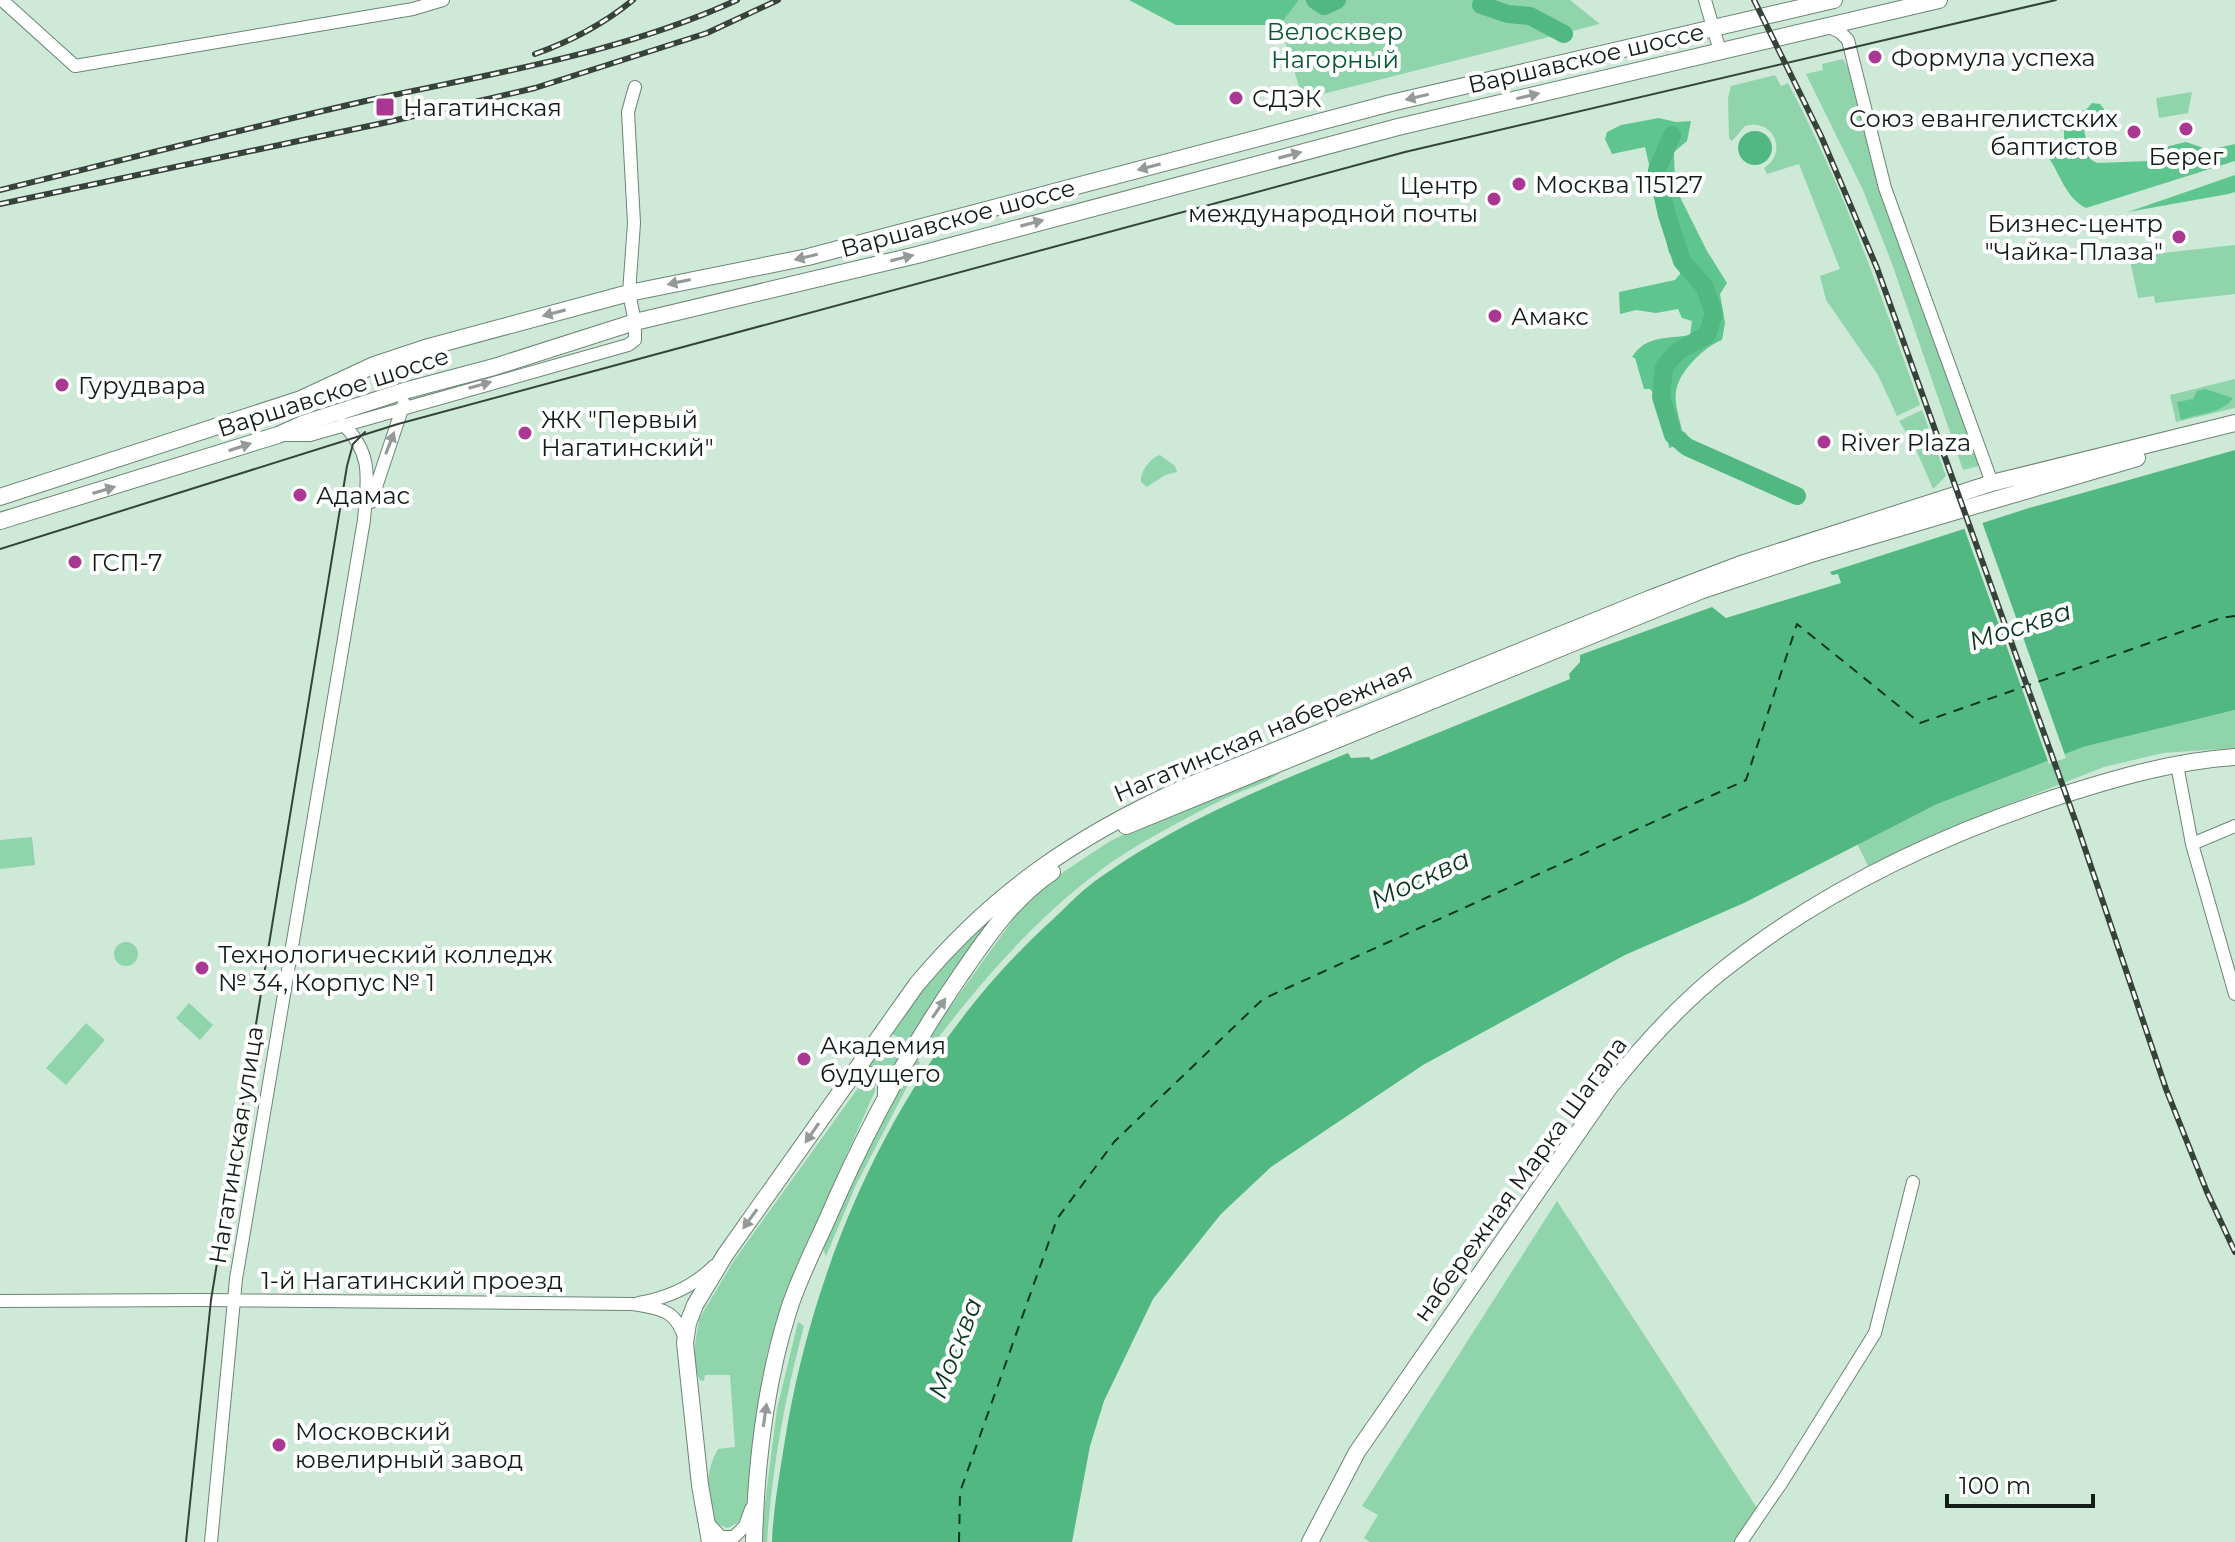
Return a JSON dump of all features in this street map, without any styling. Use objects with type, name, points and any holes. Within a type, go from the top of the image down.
[{"type":"main road","name":"Варшавское шоссе","points":[[0,497],[301,399],[387,360],[629,293],[808,257],[1391,103],[1834,0]]},
{"type":"main road","name":"Варшавское шоссе","points":[[0,521],[278,435],[305,423],[404,399],[635,322],[917,255],[1398,127],[1939,0]]},
{"type":"main road","name":"Нагатинская набережная","points":[[710,1542],[704,1517],[685,1343],[695,1305],[725,1255],[917,984],[967,929],[1020,882],[1089,834],[1183,788],[1744,563],[1992,483],[2235,423]]},
{"type":"main road","name":"Нагатинская набережная","points":[[754,1542],[755,1493],[765,1414],[789,1307],[845,1177],[884,1098],[937,1009],[990,932],[1045,876],[1095,842],[1183,801],[1690,595],[1826,549],[1954,514],[2065,477],[2235,433]]},
{"type":"main road","name":"набережная Марка Шагала","points":[[1310,1542],[1357,1452],[1596,1107],[1655,1034],[1704,986],[1780,929],[1929,846],[2048,800],[2125,775],[2235,757]]},
{"type":"street","points":[[2,0],[75,66],[413,9],[443,0]]},
{"type":"street","points":[[1705,0],[1720,51]]},
{"type":"street","points":[[1862,18],[1851,29],[1848,40],[1885,188],[1992,483]]},
{"type":"street","points":[[1826,26],[1840,32],[1848,40]]},
{"type":"street","points":[[635,87],[628,112],[634,223],[629,293],[635,322]]},
{"type":"street","points":[[278,435],[310,435],[404,399]]},
{"type":"street","points":[[364,520],[404,399]]},
{"type":"street","points":[[343,424],[360,444],[367,467],[364,520]]},
{"type":"street","name":"Нагатинская улица","points":[[211,1542],[234,1300],[364,520]]},
{"type":"street","points":[[2177,765],[2192,844],[2235,994]]},
{"type":"street","points":[[2192,844],[2235,826]]},
{"type":"street","points":[[848,1083],[861,1072],[875,1074],[884,1083],[884,1098]]},
{"type":"street","points":[[1741,1542],[1875,1333],[1913,1182]]},
{"type":"street","points":[[633,1304],[664,1297],[692,1284],[725,1255]]},
{"type":"street","name":"1-й Нагатинский проезд","points":[[0,1301],[633,1304]]},
{"type":"street","points":[[633,1304],[671,1314],[681,1326],[685,1343]]},
{"type":"street","points":[[704,1517],[715,1533],[721,1537],[734,1537],[745,1526],[755,1493]]},
{"type":"green space","name":"Велосквер Нагорный","points":[[1299,0],[1570,0],[1600,24],[1303,99],[1280,25]]},
{"type":"green space","points":[[1843,59],[1848,68],[1878,187],[1979,466],[1963,470],[1891,261],[1863,190],[1806,74],[1823,70],[1822,64]]},
{"type":"green space","points":[[1775,75],[1781,86],[1788,83],[1826,161],[1860,241],[1920,405],[1897,416],[1878,375],[1826,300],[1820,276],[1840,269],[1799,164],[1767,174],[1764,168],[1776,154],[1776,146],[1770,132],[1763,127],[1745,126],[1732,141],[1729,138],[1728,98],[1731,86]]},
{"type":"green space","points":[[2192,92],[2188,113],[2159,118],[2156,98]]},
{"type":"green space","points":[[2235,245],[2235,294],[2155,303],[2154,296],[2138,298],[2130,260],[2136,259],[2136,256]]},
{"type":"green space","points":[[2235,379],[2235,408],[2176,422],[2170,395]]},
{"type":"green space","points":[[1922,410],[1946,476],[1933,489],[1915,447],[1899,421]]},
{"type":"green space","points":[[1160,455],[1175,466],[1177,472],[1165,475],[1147,487],[1141,482],[1142,474],[1149,462]]},
{"type":"green space","points":[[2235,710],[2235,748],[2163,753],[2104,767],[1989,812],[1868,866],[1857,843],[1935,805],[2083,747]]},
{"type":"green space","points":[[1281,772],[1206,808],[1113,861],[1026,935],[928,1051],[922,1046],[1022,907],[1050,881],[1107,843],[1157,817],[1266,773]]},
{"type":"green space","points":[[32,837],[35,865],[0,869],[0,840]]},
{"type":"green space","points":[[1011,897],[986,926],[908,1044],[888,1031],[959,945]]},
{"type":"green space","points":[[126,942],[135,945],[138,954],[135,963],[126,966],[117,963],[114,954],[117,945]]},
{"type":"green space","points":[[189,1003],[213,1025],[200,1040],[176,1018]]},
{"type":"green space","points":[[86,1023],[105,1040],[66,1085],[46,1068]]},
{"type":"green space","points":[[885,1034],[906,1047],[888,1079],[879,1068],[864,1065]]},
{"type":"green space","points":[[914,1058],[920,1062],[856,1185],[826,1256],[823,1249],[850,1186]]},
{"type":"green space","points":[[871,1080],[875,1091],[785,1293],[767,1353],[745,1513],[739,1522],[728,1528],[712,1518],[707,1492],[709,1473],[718,1449],[735,1447],[730,1375],[705,1375],[704,1381],[700,1380],[694,1352],[699,1319],[735,1259],[863,1081]]},
{"type":"green space","points":[[1557,1201],[1757,1508],[1734,1542],[1370,1542],[1364,1538],[1378,1515],[1362,1506]]},
{"type":"green space","points":[[798,1322],[804,1326],[780,1433],[767,1542],[760,1542],[777,1409]]},
{"type":"shaded area","points":[[1129,0],[1299,0],[1280,25],[1176,25]]},
{"type":"shaded area","points":[[2092,103],[2100,104],[2104,109],[2102,117],[2085,125],[2084,129],[2090,159],[2097,163],[2150,161],[2155,159],[2156,149],[2186,142],[2209,150],[2235,144],[2235,161],[2086,208],[2072,197],[2043,151],[2004,156],[1998,153],[1996,146],[2030,139],[2064,142],[2066,114],[2086,110]]},
{"type":"shaded area","points":[[1659,118],[1691,121],[1687,141],[1674,152],[1675,187],[1727,283],[1720,294],[1725,323],[1722,340],[1687,368],[1678,384],[1676,401],[1682,431],[1689,442],[1738,461],[1739,467],[1734,470],[1676,446],[1669,448],[1661,402],[1650,389],[1644,389],[1635,358],[1632,357],[1650,341],[1690,335],[1692,321],[1682,318],[1678,309],[1656,313],[1636,310],[1620,314],[1619,292],[1675,280],[1680,274],[1677,257],[1669,253],[1645,147],[1612,154],[1605,139],[1607,132],[1621,125]]},
{"type":"shaded area","points":[[2235,175],[2235,192],[2128,212]]},
{"type":"shaded area","points":[[2205,389],[2233,398],[2217,410],[2181,420],[2177,402],[2193,399],[2197,391]]},
{"type":"water","points":[[1755,131],[1767,136],[1772,148],[1767,160],[1755,165],[1743,160],[1738,148],[1743,136]]},
{"type":"water","name":"Москва","points":[[2235,450],[2235,710],[2083,747],[1935,805],[1744,903],[1625,955],[1529,1007],[1423,1065],[1271,1167],[1221,1214],[1153,1299],[1104,1401],[1090,1446],[1072,1542],[772,1542],[778,1482],[798,1373],[818,1301],[843,1230],[874,1161],[910,1095],[951,1033],[998,975],[1095,881],[1187,825],[1282,780],[1348,753],[1351,758],[1369,757],[1371,760],[1570,679],[1569,674],[1580,662],[1580,655],[1712,607],[1726,618],[1841,583],[1838,574],[1832,575],[1830,572],[2029,508]]},
{"type":"pier","points":[[1981,519],[2066,758],[2049,764],[1963,525]]},
{"type":"waterway","points":[[1315,0],[1324,6],[1337,0]]},
{"type":"waterway","points":[[1481,5],[1508,14],[1530,16],[1564,34]]},
{"type":"waterway","points":[[1672,135],[1657,170],[1667,215],[1682,261],[1704,286],[1714,313],[1707,335],[1678,351],[1664,367],[1661,397],[1673,435],[1687,447],[1797,496]]},
{"type":"ferry route","points":[[959,1542],[960,1492],[1057,1219],[1114,1142],[1263,999],[1746,780],[1797,624],[1920,723],[2221,618],[2235,616]]},
{"type":"tram line","points":[[0,549],[398,424],[1405,152],[2056,0]]},
{"type":"tram line","points":[[186,1542],[211,1300],[347,466],[353,444],[365,432]]},
{"type":"railway","points":[[535,54],[586,31],[633,0]]},
{"type":"railway","points":[[0,190],[324,111],[557,60],[649,34],[737,0]]},
{"type":"railway","points":[[0,204],[535,88],[707,33],[778,0]]},
{"type":"railway","points":[[1754,0],[1821,136],[1877,268],[2079,831],[2166,1089],[2235,1252]]},
{"type":"place","name":"Формула успеха","points":[[1875,57]]},
{"type":"place","name":"СДЭК","points":[[1236,98]]},
{"type":"place","name":"Нагатинская","points":[[385,107]]},
{"type":"place","name":"Берег","points":[[2186,129]]},
{"type":"place","name":"Союз евангелистских баптистов","points":[[2134,132]]},
{"type":"place","name":"Москва 115127","points":[[1519,184]]},
{"type":"place","name":"Центр международной почты","points":[[1494,199]]},
{"type":"place","name":"Бизнес-центр \"Чайка-Плаза\"","points":[[2179,237]]},
{"type":"place","name":"Амакс","points":[[1495,316]]},
{"type":"place","name":"Гурудвара","points":[[62,385]]},
{"type":"place","name":"ЖК \"Первый Нагатинский\"","points":[[525,433]]},
{"type":"place","name":"River Plaza","points":[[1824,442]]},
{"type":"place","name":"Адамас","points":[[300,495]]},
{"type":"place","name":"ГСП-7","points":[[75,562]]},
{"type":"place","name":"Технологический колледж № 34, Корпус № 1","points":[[202,968]]},
{"type":"place","name":"Академия будущего","points":[[804,1059]]},
{"type":"place","name":"Московский ювелирный завод","points":[[279,1445]]}]
